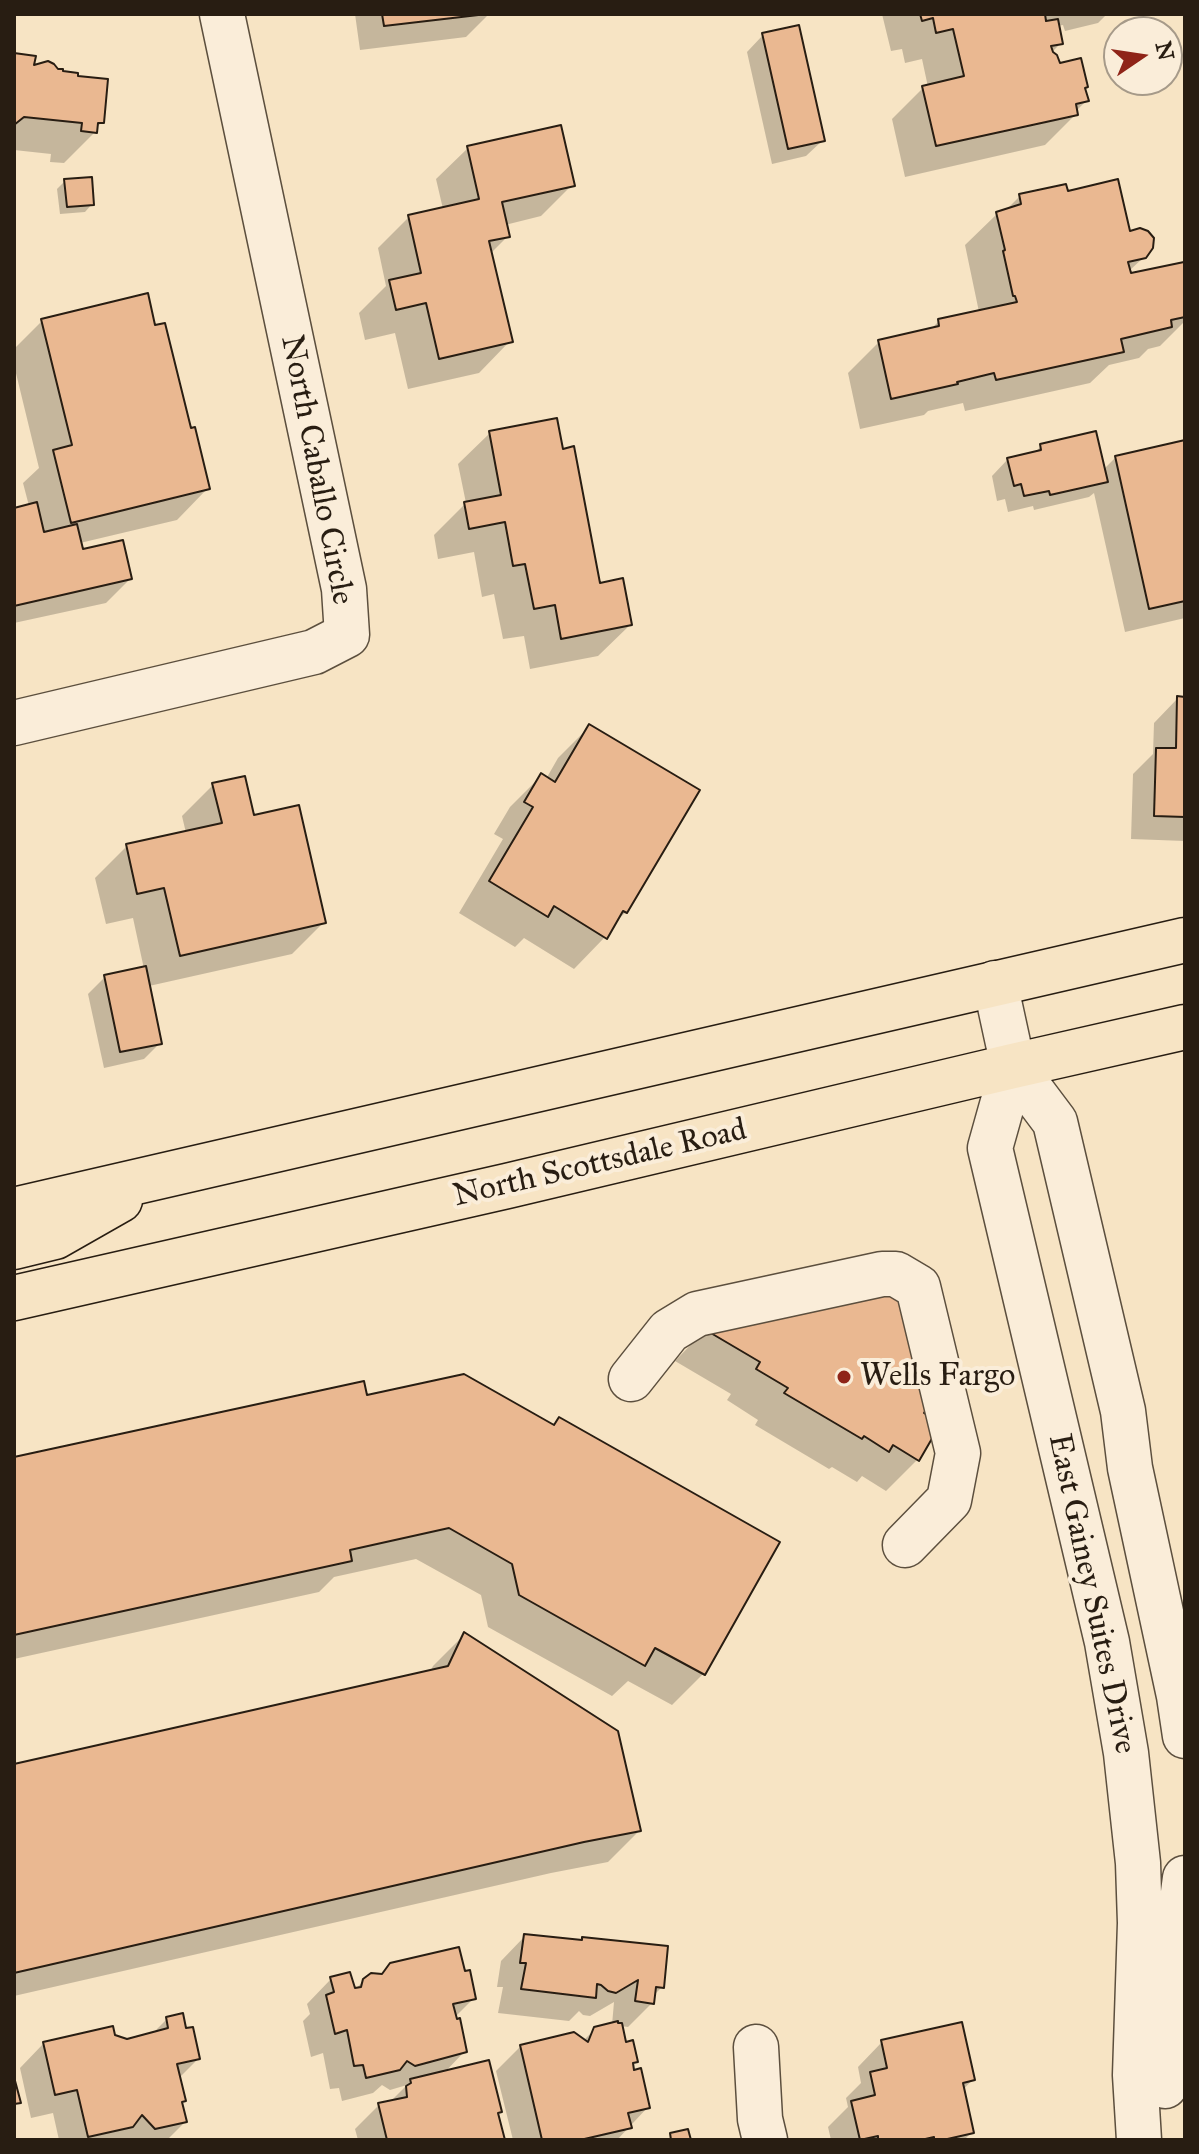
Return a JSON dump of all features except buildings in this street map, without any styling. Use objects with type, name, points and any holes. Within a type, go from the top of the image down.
[{"type":"main road","points":[[14,1210],[1185,940]]},
{"type":"main road","name":"North Scottsdale Road","points":[[14,1298],[1185,1027]]},
{"type":"main road","points":[[14,1247],[55,1237],[164,1176]]},
{"type":"street","name":"North Caballo Circle","points":[[14,723],[314,652],[347,635],[344,589],[222,14]]},
{"type":"street","name":"East Gainey Suites Drive","points":[[995,983],[1013,1066],[1055,1122],[1123,1411],[1130,1468],[1185,1736]]},
{"type":"street","name":"East Gainey Suites Drive","points":[[1013,1066],[990,1148],[1107,1642],[1126,1753],[1138,1863],[1140,1923],[1135,2075],[1153,2133]]},
{"type":"street","points":[[631,1379],[669,1331],[697,1314],[882,1274],[896,1274],[918,1287],[958,1453],[949,1500],[905,1545]]},
{"type":"street","name":"East Gainey Suites Drive","points":[[1153,2133],[1185,1878]]},
{"type":"street","points":[[756,2047],[760,2119],[765,2140]]},
{"type":"place","name":"Wells Fargo","points":[[844,1377]]}]
